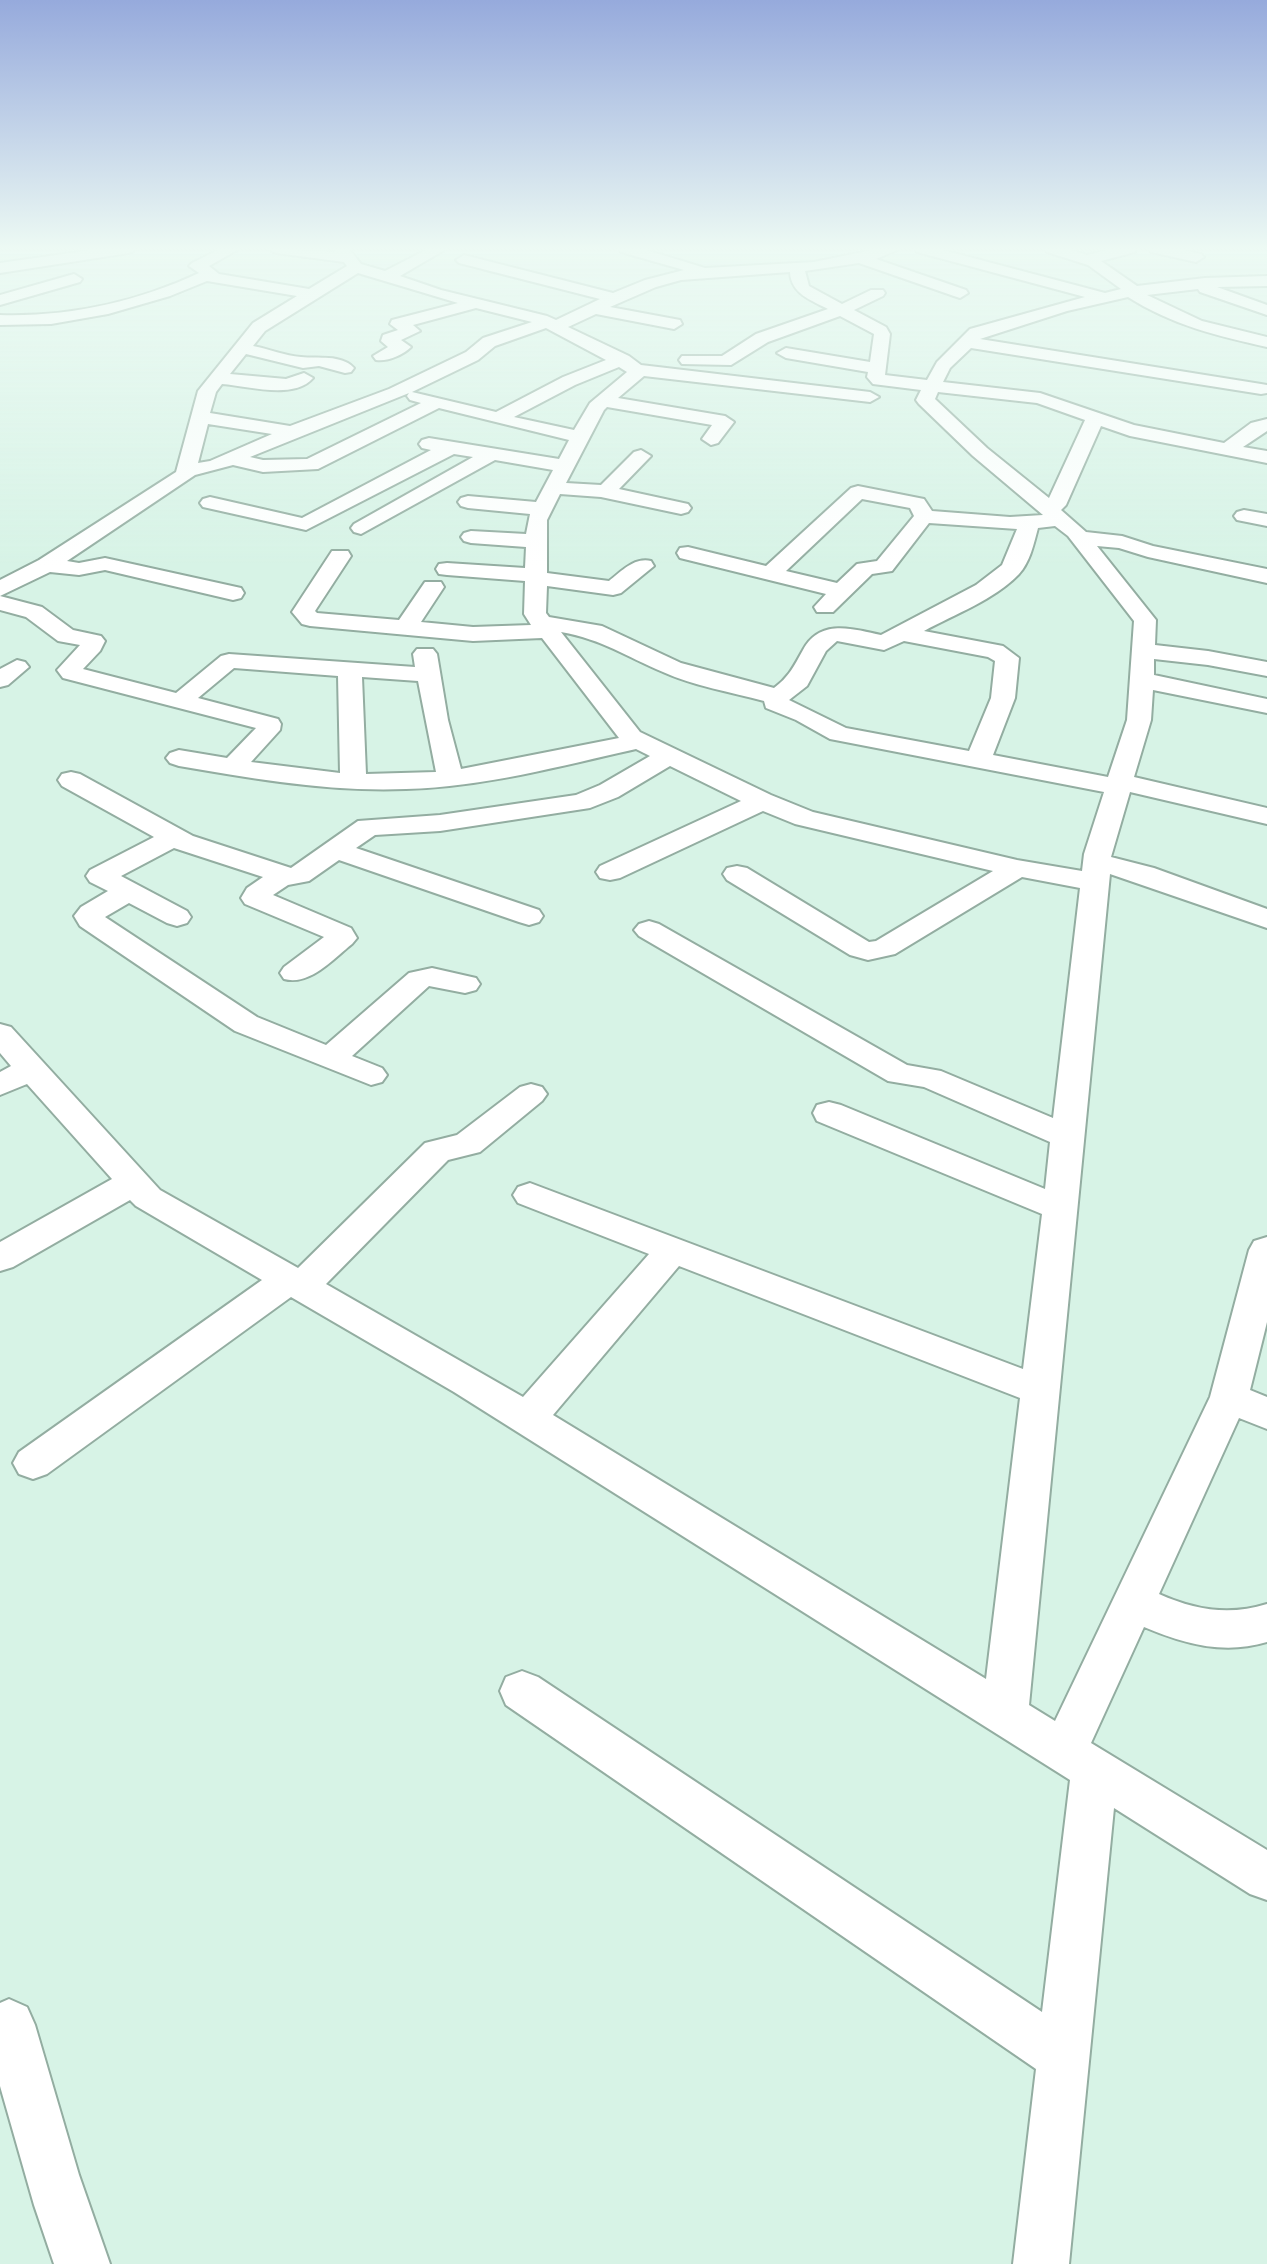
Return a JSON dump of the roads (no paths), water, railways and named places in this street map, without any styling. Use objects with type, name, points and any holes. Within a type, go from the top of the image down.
[{"type":"street","points":[[0,589],[47,565],[185,475],[207,391],[237,355]]},
{"type":"street","points":[[269,355],[303,363],[320,361],[345,368]]},
{"type":"street","points":[[185,471],[204,470],[399,391],[474,355]]},
{"type":"street","points":[[611,355],[631,365],[665,372],[870,397]]},
{"type":"street","points":[[665,372],[680,360],[725,361],[735,355]]},
{"type":"street","points":[[793,355],[932,386],[1040,398],[1129,430],[1267,457]]},
{"type":"street","points":[[860,417],[878,374],[880,355]]},
{"type":"street","points":[[954,355],[943,366],[925,400],[1053,521],[1145,620],[1139,720],[1119,784],[1097,872],[1005,1714]]},
{"type":"street","points":[[1040,355],[1261,388]]},
{"type":"street","points":[[1070,360],[1077,355]]},
{"type":"street","points":[[631,365],[638,373],[593,411],[537,520],[535,614],[631,737],[762,802],[816,822],[1017,868],[1144,874],[1267,919]]},
{"type":"street","points":[[497,419],[569,381],[631,365]]},
{"type":"street","points":[[218,378],[285,385],[304,378]]},
{"type":"street","points":[[399,391],[497,419],[580,437]]},
{"type":"street","points":[[603,401],[724,422],[711,439]]},
{"type":"street","points":[[231,459],[263,466],[312,465],[437,402]]},
{"type":"street","points":[[200,417],[293,432]]},
{"type":"street","points":[[1095,418],[1056,505],[1053,521],[1022,548],[1011,569],[998,581],[884,643],[843,634],[831,635],[816,647],[799,681],[778,697],[775,704],[805,715],[839,734],[978,761],[1119,784],[1267,816]]},
{"type":"street","points":[[1226,450],[1258,427],[1267,425]]},
{"type":"street","points":[[415,441],[565,466]]},
{"type":"street","points":[[210,503],[306,524],[450,448]]},
{"type":"street","points":[[361,528],[490,455]]},
{"type":"street","points":[[605,492],[641,456]]},
{"type":"street","points":[[554,488],[605,492],[681,508]]},
{"type":"street","points":[[771,573],[858,492],[917,503],[924,516]]},
{"type":"street","points":[[468,502],[543,509]]},
{"type":"street","points":[[825,607],[865,569],[884,566],[919,518],[924,516],[1053,521],[1148,551],[1267,576]]},
{"type":"street","points":[[1244,516],[1267,520]]},
{"type":"street","points":[[471,537],[537,541]]},
{"type":"street","points":[[688,553],[842,591]]},
{"type":"street","points":[[340,556],[303,612],[305,617],[473,634],[544,627],[606,635],[673,668],[778,697]]},
{"type":"street","points":[[47,565],[79,569],[105,564],[233,593]]},
{"type":"street","points":[[451,778],[429,675],[414,627],[440,578],[536,576],[613,588],[643,566]]},
{"type":"street","points":[[0,603],[34,612],[66,636],[93,641],[69,670],[71,673],[269,724],[268,730],[233,767]]},
{"type":"street","points":[[902,634],[995,651],[1007,658],[1003,698],[978,761]]},
{"type":"street","points":[[1143,651],[1266,667]]},
{"type":"street","points":[[179,702],[229,661],[429,675]]},
{"type":"street","points":[[350,669],[353,781]]},
{"type":"street","points":[[1141,680],[1267,706]]},
{"type":"street","points":[[179,758],[353,781],[406,782],[451,778],[638,741]]},
{"type":"street","points":[[71,780],[174,837],[282,876],[299,875],[368,827],[440,823],[581,802],[609,791],[669,756]]},
{"type":"street","points":[[610,872],[762,802]]},
{"type":"street","points":[[174,837],[100,876],[177,917]]},
{"type":"street","points":[[333,849],[529,916]]},
{"type":"street","points":[[737,874],[860,948],[876,951],[1017,868]]},
{"type":"street","points":[[282,876],[255,898],[341,934],[342,938],[295,973]]},
{"type":"street","points":[[127,892],[91,913],[88,916],[90,920],[246,1024],[371,1075]]},
{"type":"street","points":[[649,930],[900,1074],[930,1078],[1069,1137]]},
{"type":"street","points":[[330,1058],[420,979],[432,977],[466,984]]},
{"type":"street","points":[[0,1034],[16,1077],[134,1182],[148,1198],[527,1419],[1267,1877]]},
{"type":"street","points":[[33,1463],[296,1283],[437,1151],[468,1144],[531,1094]]},
{"type":"street","points":[[829,1112],[1061,1209]]},
{"type":"street","points":[[0,1258],[134,1182]]},
{"type":"street","points":[[530,1195],[1041,1391]]},
{"type":"street","points":[[527,1419],[673,1250]]},
{"type":"street","points":[[1041,2264],[1063,2057],[1079,1761],[1133,1602],[1229,1397],[1267,1250]]},
{"type":"street","points":[[1229,1397],[1267,1414]]},
{"type":"street","points":[[1133,1602],[1175,1622],[1205,1630],[1255,1628],[1267,1623]]},
{"type":"street","points":[[523,1691],[1063,2057]]},
{"type":"street","points":[[9,2025],[47,2152],[52,2180],[82,2264]]}]
